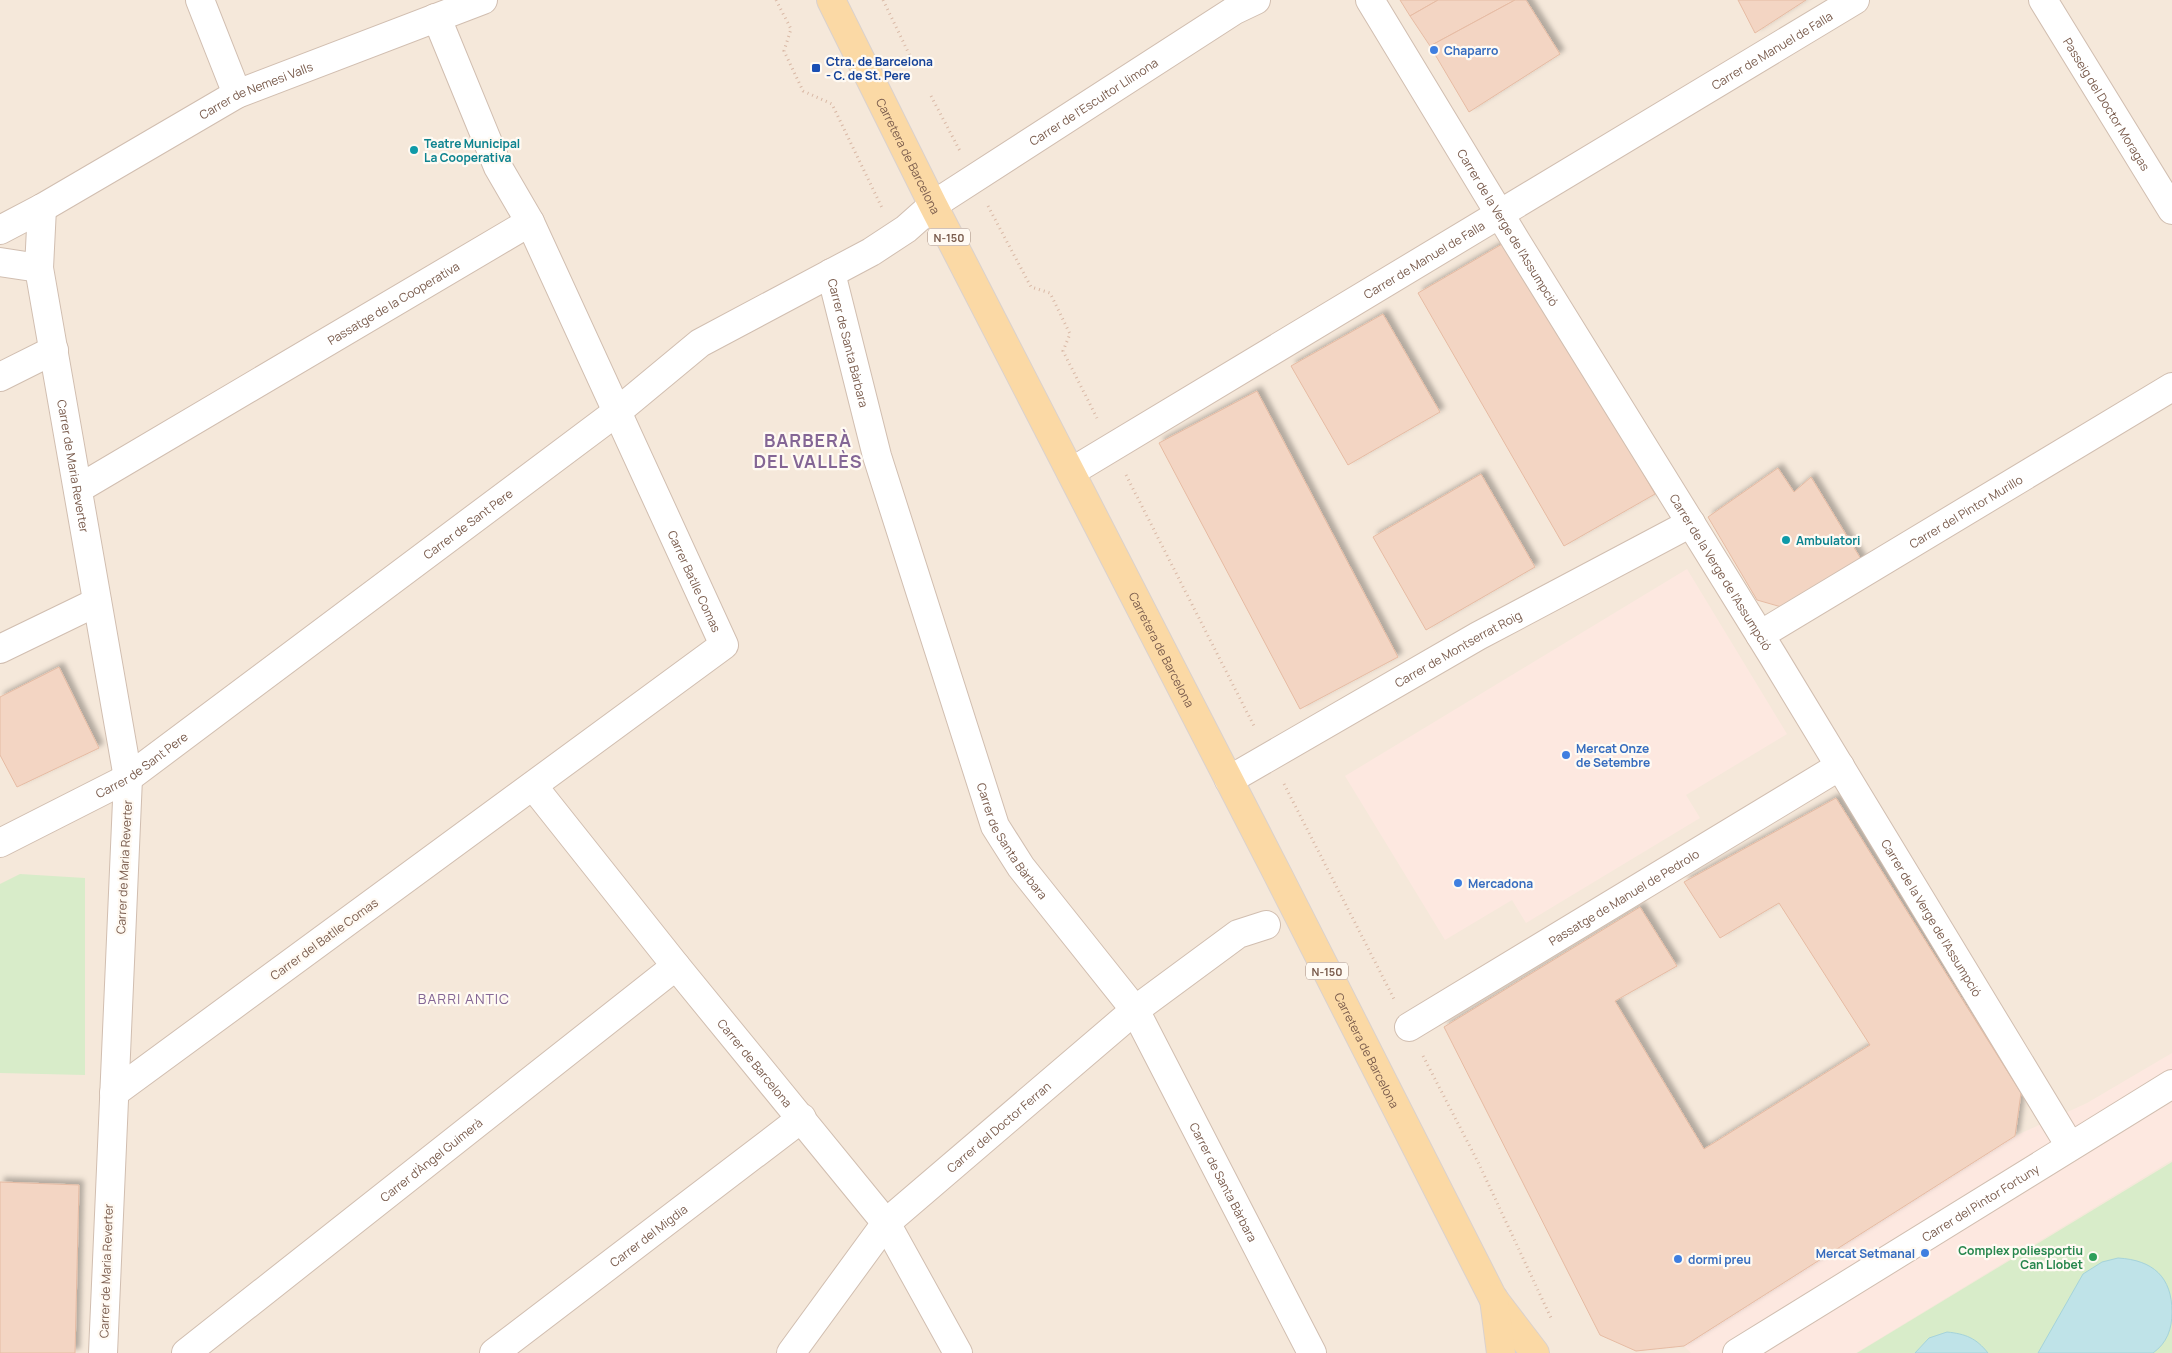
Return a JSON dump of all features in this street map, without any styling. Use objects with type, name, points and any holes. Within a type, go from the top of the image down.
[{"type":"main road","name":"Carretera de Barcelona","points":[[831,0],[933,205],[1493,1298]]},
{"type":"main road","name":"N-150","points":[[1493,1298],[1501,1353]]},
{"type":"main road","name":"N-150","points":[[1493,1298],[1535,1353]]},
{"type":"street","points":[[200,0],[237,94]]},
{"type":"street","name":"Carrer de Nemesi Valls","points":[[0,230],[42,208],[237,94],[483,0]]},
{"type":"street","name":"Carrer de l'Escultor Llimona","points":[[933,205],[1235,10],[1256,0]]},
{"type":"street","name":"Carrer de la Verge de l'Assumpció","points":[[1370,0],[1840,766],[2070,1146]]},
{"type":"street","name":"Carrer de Manuel de Falla","points":[[1071,472],[1111,446],[1855,0]]},
{"type":"street","name":"Passeig del Doctor Moragas","points":[[2042,0],[2172,210]]},
{"type":"street","points":[[435,18],[441,28],[498,167],[530,222],[618,411]]},
{"type":"street","name":"Carrer de Sant Pere","points":[[0,843],[128,778],[618,411],[700,343],[896,237],[933,205]]},
{"type":"street","points":[[0,262],[39,268],[42,208]]},
{"type":"street","name":"Passatge de la Cooperativa","points":[[78,489],[530,222]]},
{"type":"street","name":"Carrer de Maria Reverter","points":[[39,268],[128,778],[103,1353]]},
{"type":"street","name":"Carrer de Santa Bàrbara","points":[[831,273],[877,456],[994,826],[1021,867],[1135,1010],[1312,1353]]},
{"type":"street","points":[[0,377],[54,350]]},
{"type":"street","name":"Carrer del Pintor Murillo","points":[[1760,636],[2172,387]]},
{"type":"street","name":"Carrer Batlle Comas","points":[[533,786],[724,645],[618,411]]},
{"type":"street","name":"Carrer de Montserrat Roig","points":[[1229,780],[1271,758],[1478,636],[1690,523]]},
{"type":"street","points":[[0,649],[97,602]]},
{"type":"street","name":"Passatge de Manuel de Pedrolo","points":[[1408,1027],[1840,766]]},
{"type":"street","name":"Carrer de Barcelona","points":[[533,786],[676,966],[886,1223],[958,1353]]},
{"type":"street","name":"Carrer del Batlle Comas","points":[[114,1093],[533,786]]},
{"type":"street","name":"Carrer del Doctor Ferran","points":[[791,1353],[886,1223],[1135,1010],[1238,934],[1266,925]]},
{"type":"street","name":"Carrer d'Àngel Guimerà","points":[[186,1353],[676,966]]},
{"type":"street","name":"Carrer del Pintor Fortuny","points":[[1737,1353],[2172,1084]]},
{"type":"street","name":"Carrer del Migdia","points":[[494,1353],[802,1118]]},
{"type":"path","points":[[776,0],[791,29],[784,51],[804,91],[832,104],[896,237]]},
{"type":"path","points":[[883,0],[911,58]]},
{"type":"path","points":[[931,96],[1030,287],[1050,293],[1070,334],[1063,351],[1478,1162],[1554,1325]]},
{"type":"shaded area","points":[[0,0],[2172,0],[2172,1353],[0,1353]]},
{"type":"shaded area","name":"Mercat Onze de Setembre","points":[[1687,569],[1787,734],[1686,795],[1700,818],[1526,923],[1512,900],[1445,940],[1345,776]]},
{"type":"shaded area","name":"Mercat Setmanal","points":[[2172,1053],[2172,1160],[1856,1353],[1691,1353],[1684,1346],[2015,1136],[2087,1103]]},
{"type":"green space","points":[[20,874],[85,878],[85,1075],[0,1073],[0,884]]},
{"type":"green space","name":"Complex poliesportiu Can Llobet","points":[[2172,1162],[2172,1353],[1857,1353]]},
{"type":"water","points":[[2118,1258],[2141,1262],[2158,1273],[2164,1280],[2171,1300],[2172,1312],[2170,1330],[2162,1345],[2153,1353],[2038,1353],[2083,1274],[2102,1262]]},
{"type":"water","points":[[1947,1332],[1970,1338],[1988,1353],[1915,1353],[1929,1338]]},
{"type":"building","points":[[1400,0],[1438,0],[1410,16]]},
{"type":"building","points":[[1438,0],[1515,0],[1430,46],[1410,16]]},
{"type":"building","points":[[1515,0],[1526,0],[1560,54],[1469,112],[1430,46]]},
{"type":"building","points":[[1738,0],[1806,0],[1755,33]]},
{"type":"building","points":[[1509,240],[1655,494],[1564,546],[1418,293]]},
{"type":"building","points":[[1383,314],[1440,412],[1348,465],[1291,366]]},
{"type":"building","points":[[1257,391],[1398,657],[1300,709],[1159,443]]},
{"type":"building","name":"Ambulatori","points":[[1778,468],[1794,492],[1811,477],[1864,564],[1785,608],[1757,600],[1708,517]]},
{"type":"building","points":[[1481,474],[1535,567],[1426,630],[1373,537]]},
{"type":"building","points":[[59,667],[99,748],[17,787],[0,755],[0,697]]},
{"type":"building","points":[[1836,798],[2021,1093],[2015,1136],[1684,1346],[1636,1351],[1600,1335],[1444,1027],[1640,907],[1677,966],[1615,1001],[1704,1149],[1870,1045],[1779,903],[1720,938],[1684,882]]},
{"type":"building","points":[[0,1182],[79,1185],[75,1353],[0,1353]]},
{"type":"place","name":"Chaparro","points":[[1434,50]]},
{"type":"place","name":"Ctra. de Barcelona - C. de St. Pere","points":[[816,68]]},
{"type":"place","name":"Teatre Municipal La Cooperativa","points":[[414,150]]},
{"type":"place","name":"Ambulatori","points":[[1786,540]]},
{"type":"place","name":"Mercat Onze de Setembre","points":[[1566,755]]},
{"type":"place","name":"Mercadona","points":[[1458,883]]},
{"type":"place","name":"Mercat Setmanal","points":[[1925,1253]]},
{"type":"place","name":"Complex poliesportiu Can Llobet","points":[[2093,1257]]},
{"type":"place","name":"dormi preu","points":[[1678,1259]]},
{"type":"district","name":"BARBERÀ DEL VALLÈS","points":[[808,450]]},
{"type":"district","name":"BARRI ANTIC","points":[[464,998]]}]
